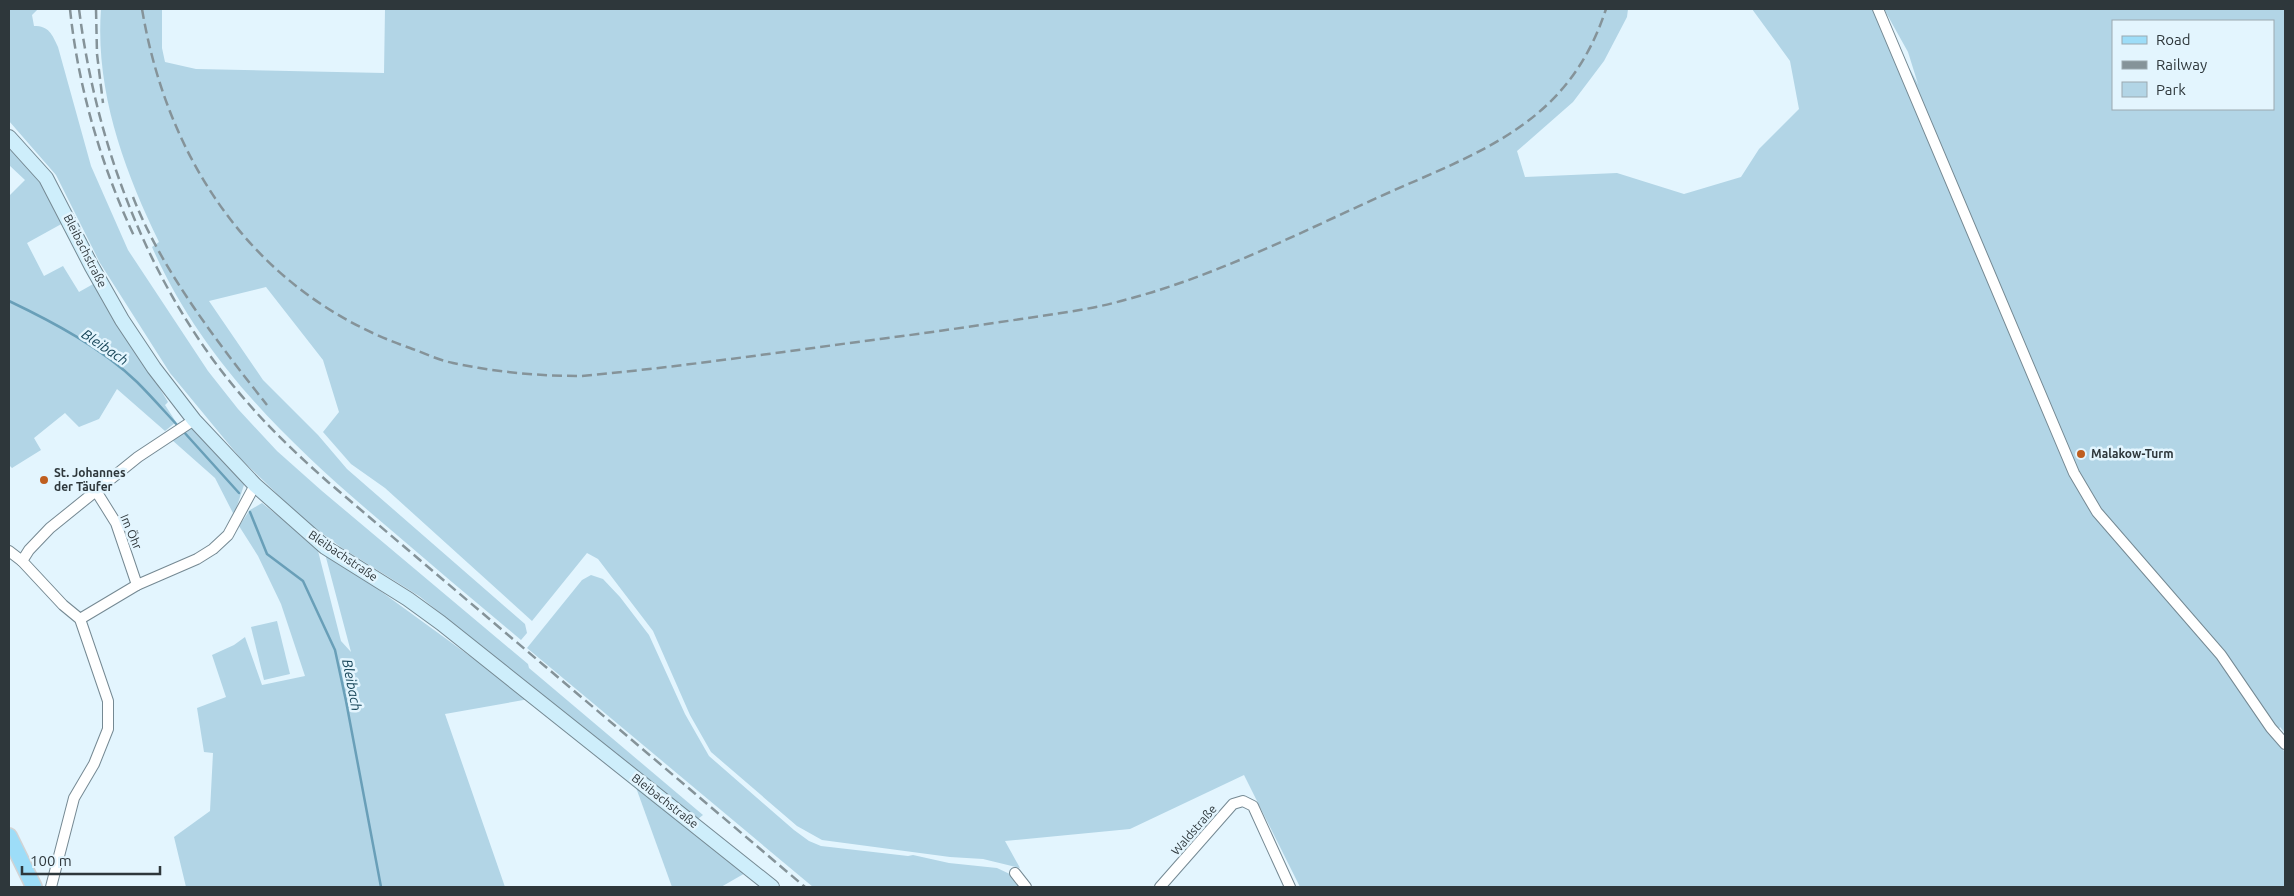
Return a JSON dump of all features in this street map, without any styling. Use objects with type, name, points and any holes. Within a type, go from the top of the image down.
[{"type":"main road","name":"Bleibachstraße","points":[[9,137],[46,178],[118,313],[189,423],[325,547],[408,599],[441,623],[772,887]]},
{"type":"main road","points":[[9,836],[34,887]]},
{"type":"street","points":[[1878,9],[2074,473],[2096,512],[2221,655],[2271,728],[2285,744]]},
{"type":"street","points":[[22,561],[29,550],[50,528],[138,457],[189,423]]},
{"type":"street","points":[[80,619],[137,585],[197,559],[213,549],[228,535],[255,485]]},
{"type":"street","name":"Im Öhr","points":[[96,491],[116,523],[137,585]]},
{"type":"street","points":[[9,550],[22,561],[63,605],[80,619],[94,655],[108,701],[108,729],[94,764],[74,798],[51,887]]},
{"type":"street","name":"Waldstraße","points":[[1160,887],[1233,804],[1243,801],[1253,806],[1290,887]]},
{"type":"street","points":[[1015,873],[1026,887]]},
{"type":"green space","points":[[9,9],[38,9],[32,15],[34,26],[47,29],[58,47],[91,166],[128,250],[208,371],[238,409],[277,451],[322,491],[528,664],[529,668],[703,815],[698,819],[419,596],[342,548],[304,520],[241,459],[170,373],[100,263],[56,175],[9,121]]},
{"type":"green space","points":[[101,9],[162,9],[162,48],[165,62],[196,69],[384,73],[385,9],[1628,9],[1627,17],[1604,61],[1573,102],[1517,151],[1525,177],[1617,173],[1684,194],[1741,177],[1759,149],[1799,109],[1790,61],[1752,9],[1877,9],[1918,84],[1908,52],[1884,9],[2285,9],[2285,733],[2280,727],[2273,739],[2285,752],[2285,887],[1300,887],[1244,775],[1130,829],[1005,841],[1020,868],[983,859],[950,857],[822,840],[797,826],[711,752],[690,715],[653,631],[598,559],[587,553],[532,621],[385,488],[351,464],[323,432],[339,412],[323,360],[266,287],[209,301],[263,380],[318,435],[347,469],[525,624],[527,633],[521,640],[320,468],[255,402],[225,367],[198,330],[173,290],[152,247],[159,242],[134,187],[124,158],[107,100],[100,40]]},
{"type":"green space","points":[[9,146],[32,170],[65,222],[27,243],[44,276],[63,266],[79,292],[95,283],[168,402],[165,405],[176,422],[165,431],[117,389],[99,419],[79,427],[65,413],[34,438],[41,450],[12,468],[9,465],[9,196],[25,180],[9,165]]},
{"type":"green space","points":[[192,427],[245,482],[234,515],[215,478],[172,440]]},
{"type":"green space","points":[[262,503],[317,547],[341,641],[351,652],[324,550],[529,699],[445,714],[505,887],[186,887],[174,837],[210,811],[213,753],[204,752],[197,708],[226,697],[212,655],[234,645],[245,637],[262,685],[305,676],[281,604],[258,556],[239,526],[250,510]]},
{"type":"green space","points":[[591,575],[603,579],[620,597],[649,635],[685,714],[709,756],[809,841],[821,846],[913,855],[949,863],[997,868],[1014,876],[1021,887],[813,887],[527,648],[582,580]]},
{"type":"green space","points":[[277,621],[290,674],[264,680],[251,627]]},
{"type":"green space","points":[[634,782],[747,872],[721,887],[672,887]]},
{"type":"waterway","name":"Bleibach","points":[[9,301],[60,327],[108,358],[137,382],[179,427]]},
{"type":"waterway","name":"Bleibach","points":[[183,431],[239,493]]},
{"type":"waterway","name":"Bleibach","points":[[250,512],[267,554],[303,581],[335,650],[381,887]]},
{"type":"railway","points":[[70,9],[85,96],[101,154],[134,236]]},
{"type":"railway","points":[[79,9],[87,62],[99,115],[115,167],[134,218],[157,268],[183,315],[213,360],[247,402],[286,444],[328,482],[805,887]]},
{"type":"railway","points":[[96,9],[97,54],[103,103]]},
{"type":"railway","points":[[142,9],[155,66],[173,120],[198,170],[228,217],[265,258],[307,294],[356,325],[442,360],[501,371],[581,376],[730,359],[1096,307],[1187,280],[1252,255],[1452,165],[1486,148],[1516,129],[1544,107],[1569,81],[1590,48],[1606,9]]},
{"type":"railway","points":[[133,197],[159,252],[192,306],[267,405]]},
{"type":"place","name":"Malakow-Turm","points":[[2081,454]]},
{"type":"place","name":"St. Johannes der Täufer","points":[[44,480]]}]
